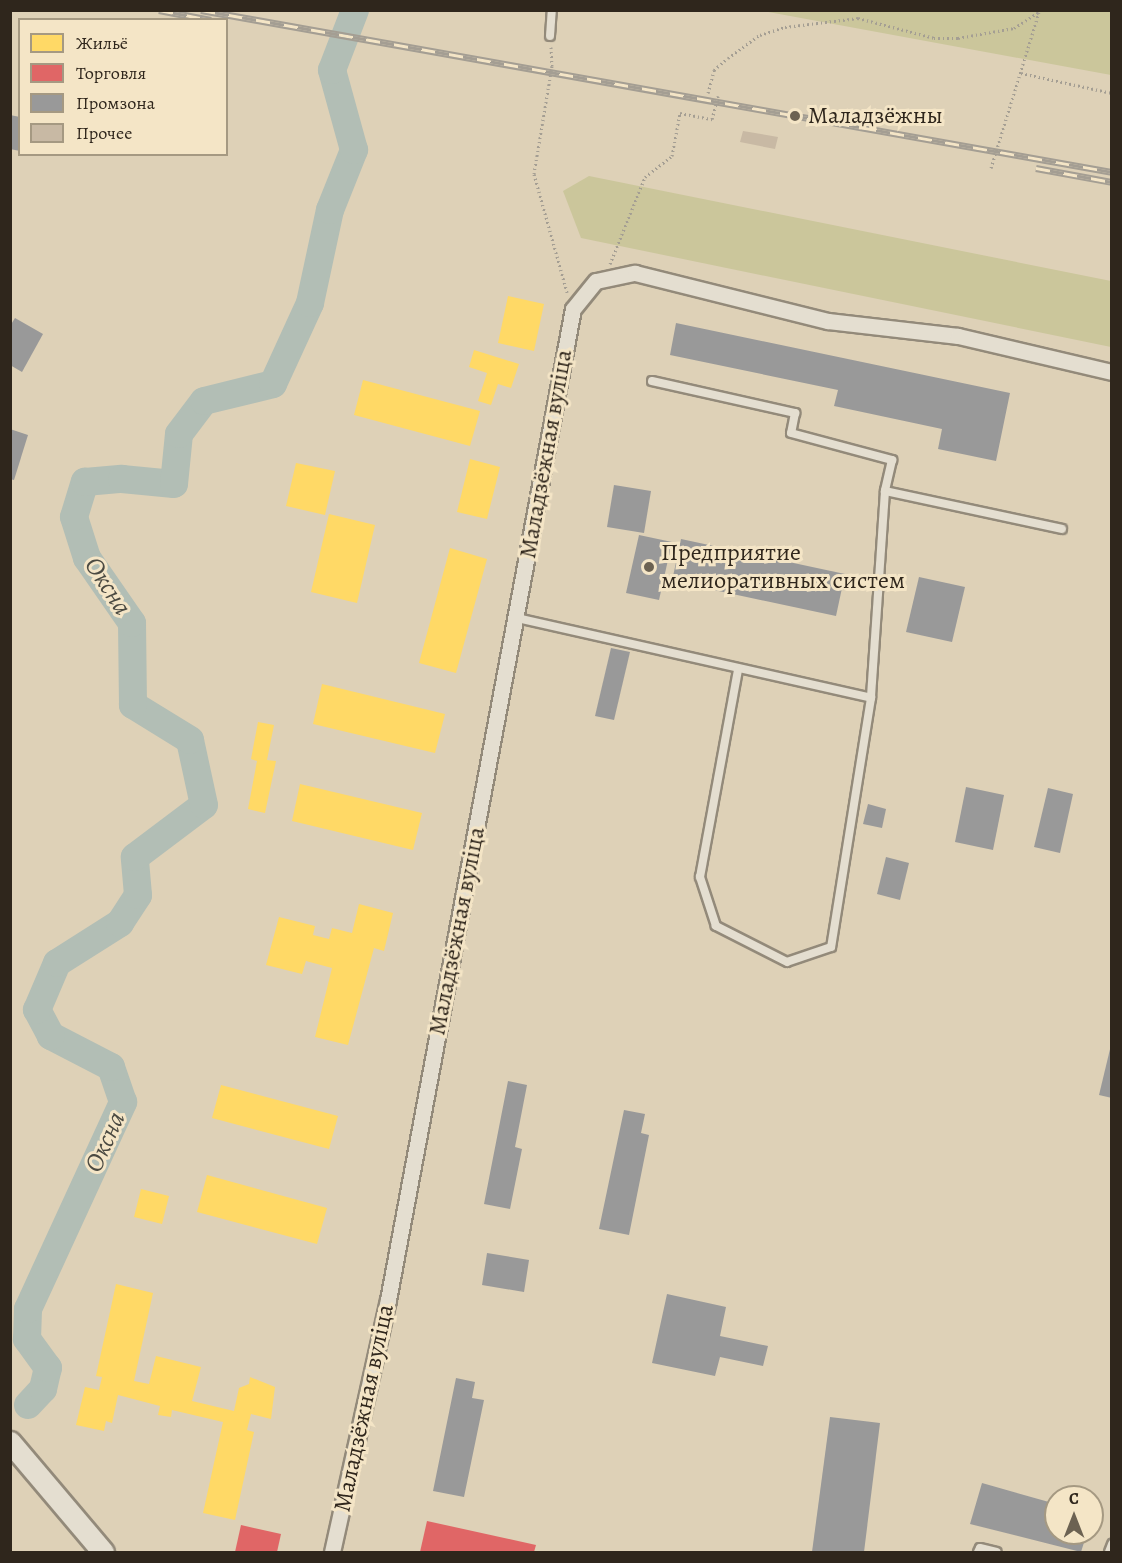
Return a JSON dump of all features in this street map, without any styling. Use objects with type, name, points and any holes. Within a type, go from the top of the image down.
[{"type":"main road","points":[[10,1442],[103,1552]]},
{"type":"street","points":[[573,309],[596,281],[635,273],[828,321],[958,336],[1112,372]]},
{"type":"street","name":"Маладзёжная вуліца","points":[[334,1552],[388,1300],[573,309]]},
{"type":"lane","points":[[550,36],[552,10]]},
{"type":"lane","points":[[652,381],[795,412],[791,433],[892,460],[885,491],[871,698],[831,947],[788,962],[716,926],[700,877],[738,669]]},
{"type":"lane","points":[[885,491],[1062,529]]},
{"type":"lane","points":[[517,618],[871,698]]},
{"type":"lane","points":[[1109,1552],[1112,1544]]},
{"type":"lane","points":[[978,1552],[980,1548],[997,1552]]},
{"type":"path","points":[[991,168],[1039,11]]},
{"type":"path","points":[[708,93],[714,70],[728,58],[759,35],[785,27],[858,18],[934,38],[958,38],[1014,28],[1039,11]]},
{"type":"path","points":[[550,36],[552,66],[534,174],[550,243],[573,309]]},
{"type":"path","points":[[1021,73],[1112,93]]},
{"type":"path","points":[[605,279],[645,177],[672,156],[680,113],[712,119],[718,96]]},
{"type":"shaded area","points":[[763,11],[1111,11],[1111,75]]},
{"type":"shaded area","points":[[589,176],[1111,281],[1111,347],[581,238],[563,191]]},
{"type":"building: Жильё","points":[[508,296],[544,304],[534,351],[498,343]]},
{"type":"building: Жильё","points":[[474,350],[519,364],[511,388],[498,384],[491,405],[478,401],[487,373],[469,367]]},
{"type":"building: Жильё","points":[[363,380],[480,411],[470,446],[354,415]]},
{"type":"building: Жильё","points":[[470,459],[500,467],[487,519],[457,512]]},
{"type":"building: Жильё","points":[[296,463],[335,471],[325,515],[286,506]]},
{"type":"building: Жильё","points":[[329,514],[375,525],[357,603],[311,592]]},
{"type":"building: Жильё","points":[[450,548],[487,559],[456,673],[419,663]]},
{"type":"building: Жильё","points":[[322,684],[445,714],[435,753],[313,724]]},
{"type":"building: Жильё","points":[[258,722],[274,725],[267,760],[276,761],[265,813],[248,809],[257,761],[251,759]]},
{"type":"building: Жильё","points":[[300,784],[422,813],[413,850],[292,821]]},
{"type":"building: Жильё","points":[[359,904],[393,913],[384,951],[374,948],[348,1045],[315,1037],[332,968],[306,961],[302,974],[266,965],[279,917],[315,926],[313,935],[329,939],[332,928],[352,933]]},
{"type":"building: Жильё","points":[[221,1085],[338,1116],[329,1149],[212,1118]]},
{"type":"building: Жильё","points":[[207,1175],[327,1208],[317,1244],[197,1212]]},
{"type":"building: Жильё","points":[[141,1189],[169,1196],[162,1224],[134,1217]]},
{"type":"building: Жильё","points":[[116,1284],[153,1293],[134,1381],[149,1384],[156,1356],[201,1367],[192,1401],[234,1411],[239,1388],[249,1384],[250,1377],[275,1387],[271,1419],[251,1414],[247,1430],[254,1432],[235,1520],[203,1513],[223,1422],[172,1410],[171,1417],[158,1415],[160,1406],[118,1395],[112,1423],[106,1421],[104,1431],[76,1425],[85,1387],[99,1390],[102,1377],[96,1376]]},
{"type":"building: Торговля","points":[[427,1521],[536,1545],[534,1552],[420,1552]]},
{"type":"building: Торговля","points":[[241,1525],[281,1534],[277,1552],[235,1552]]},
{"type":"building: Промзона","points":[[10,115],[18,117],[18,151],[10,149]]},
{"type":"building: Промзона","points":[[15,318],[43,334],[22,372],[10,365],[10,326]]},
{"type":"building: Промзона","points":[[676,323],[1010,393],[996,461],[938,449],[942,429],[834,406],[838,390],[670,355]]},
{"type":"building: Промзона","points":[[10,429],[28,435],[14,480],[10,479]]},
{"type":"building: Промзона","points":[[614,485],[651,491],[644,533],[607,527]]},
{"type":"building: Промзона","name":"Предприятие мелиоративных систем","points":[[639,535],[672,542],[659,600],[626,593]]},
{"type":"building: Промзона","points":[[681,539],[845,574],[836,616],[672,581]]},
{"type":"building: Промзона","points":[[919,577],[965,587],[952,642],[906,632]]},
{"type":"building: Промзона","points":[[611,648],[630,652],[614,720],[595,716]]},
{"type":"building: Промзона","points":[[966,787],[1004,795],[993,850],[955,842]]},
{"type":"building: Промзона","points":[[1048,788],[1073,794],[1060,853],[1034,847]]},
{"type":"building: Промзона","points":[[868,804],[886,809],[882,828],[863,824]]},
{"type":"building: Промзона","points":[[886,857],[909,863],[900,900],[877,894]]},
{"type":"building: Промзона","points":[[1112,1045],[1112,1098],[1099,1095]]},
{"type":"building: Промзона","points":[[508,1081],[527,1085],[515,1147],[522,1149],[510,1209],[484,1204]]},
{"type":"building: Промзона","points":[[624,1110],[645,1114],[641,1133],[649,1135],[629,1235],[599,1229]]},
{"type":"building: Промзона","points":[[487,1253],[529,1260],[524,1292],[482,1285]]},
{"type":"building: Промзона","points":[[667,1294],[726,1307],[720,1336],[768,1346],[763,1366],[720,1357],[715,1376],[652,1363]]},
{"type":"building: Промзона","points":[[456,1378],[475,1382],[472,1398],[484,1400],[464,1497],[433,1491]]},
{"type":"building: Промзона","points":[[830,1417],[880,1423],[864,1552],[812,1552]]},
{"type":"building: Промзона","points":[[982,1483],[1044,1501],[1044,1543],[970,1524]]},
{"type":"building: Промзона","points":[[1053,1545],[1083,1545],[1081,1552]]},
{"type":"building: Прочее","points":[[743,131],[778,137],[775,149],[740,142]]},
{"type":"waterway","name":"Оксна","points":[[28,1405],[43,1389],[48,1368],[27,1339],[28,1309],[123,1102],[111,1067],[51,1036],[37,1010],[57,963],[120,923],[138,895],[135,857],[204,805],[190,740],[133,705],[132,623],[87,558],[74,517],[85,482],[122,479],[174,484],[179,434],[204,401],[273,384],[310,303],[330,210],[354,150],[332,70],[355,10]]},
{"type":"railway","points":[[159,10],[201,18]]},
{"type":"railway","points":[[201,10],[1112,172]]},
{"type":"railway","points":[[1036,168],[1112,182]]},
{"type":"place","name":"Маладзёжны","points":[[795,116]]},
{"type":"place","name":"Предприятие мелиоративных систем","points":[[649,567]]}]
